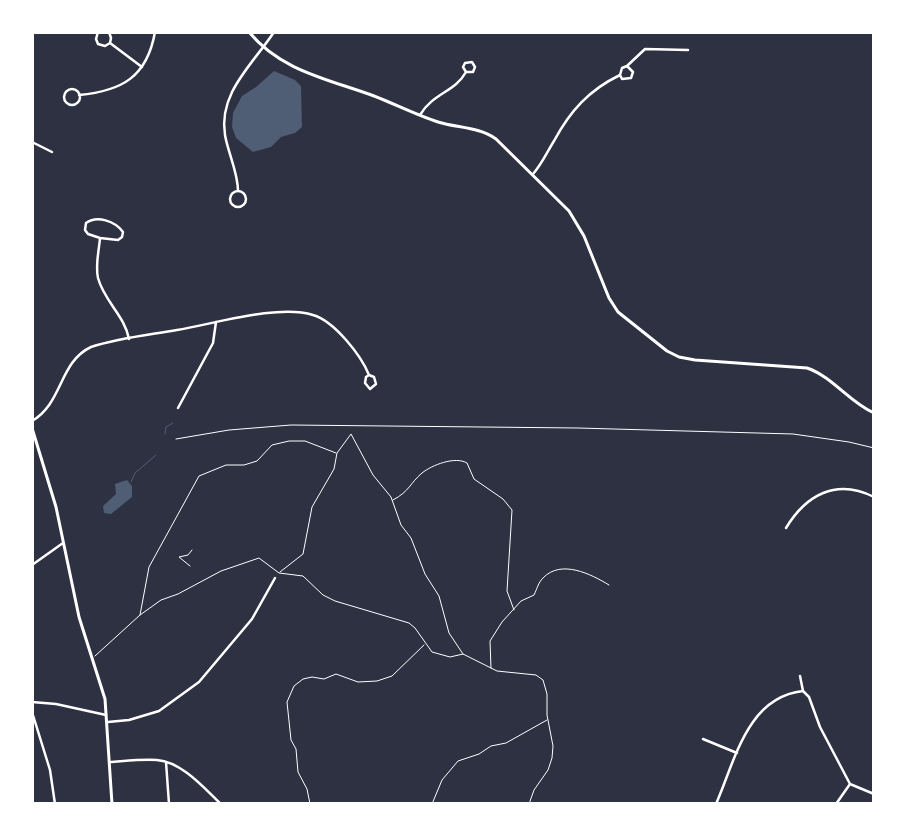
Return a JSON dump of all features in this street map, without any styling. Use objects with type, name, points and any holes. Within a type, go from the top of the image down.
[{"type":"street","points":[[98,32],[96,40],[98,44],[105,46],[110,43]]},
{"type":"street","points":[[109,32],[110,43]]},
{"type":"street","points":[[79,95],[120,86],[132,78],[142,66],[151,50],[155,32]]},
{"type":"street","points":[[249,32],[263,48],[297,70],[437,122],[488,133],[533,174],[569,211],[578,225],[609,298],[618,312],[667,351],[679,357],[695,360],[807,368],[822,375],[854,402],[874,413]]},
{"type":"street","points":[[238,191],[225,133],[225,107],[248,65],[274,32]]},
{"type":"street","points":[[110,43],[142,66]]},
{"type":"street","points":[[620,75],[620,70],[645,49],[688,50]]},
{"type":"street","points":[[472,62],[474,70],[471,73],[466,72],[465,63],[472,62]]},
{"type":"street","points":[[620,75],[626,80],[630,78],[633,72],[627,66]]},
{"type":"street","points":[[420,115],[430,100],[456,84],[466,72]]},
{"type":"street","points":[[533,174],[571,113],[580,102],[600,86],[620,75]]},
{"type":"street","points":[[70,89],[76,90],[79,95],[78,100],[73,104],[67,103],[64,98],[65,93],[70,89]]},
{"type":"street","points":[[32,142],[52,152]]},
{"type":"street","points":[[238,191],[244,194],[246,199],[243,205],[238,207],[232,204],[230,199],[238,191]]},
{"type":"street","points":[[93,219],[102,220],[114,224],[123,232],[118,240],[100,238],[88,234],[84,226],[86,223],[93,219]]},
{"type":"street","points":[[100,238],[97,255],[98,279],[124,323],[129,339]]},
{"type":"street","points":[[32,421],[47,411],[53,403],[68,368],[82,352],[104,343],[216,322],[277,313],[312,314],[327,322],[336,329],[364,365],[369,375],[374,377],[376,382],[370,389],[365,383],[366,377],[369,375]]},
{"type":"street","points":[[178,408],[212,343],[216,322]]},
{"type":"street","points":[[32,428],[45,468],[64,542],[79,617],[105,699],[112,804]]},
{"type":"street","points":[[786,528],[807,501],[823,493],[846,489],[865,492],[874,496]]},
{"type":"street","points":[[32,565],[64,542]]},
{"type":"street","points":[[108,722],[129,720],[159,711],[199,682],[258,610],[275,578]]},
{"type":"street","points":[[800,676],[803,691],[809,697],[820,727],[850,784],[874,794]]},
{"type":"street","points":[[716,804],[746,731],[758,714],[780,700],[803,691]]},
{"type":"street","points":[[32,702],[56,704],[107,715]]},
{"type":"street","points":[[32,712],[47,758],[55,804]]},
{"type":"street","points":[[703,739],[737,752]]},
{"type":"street","points":[[110,762],[158,760],[166,762],[188,775],[222,804]]},
{"type":"street","points":[[166,762],[169,804]]},
{"type":"street","points":[[836,804],[850,784]]},
{"type":"path","points":[[176,439],[230,430],[291,426],[588,428],[793,434],[849,442],[874,448]]},
{"type":"path","points":[[279,573],[303,554],[311,511],[334,469],[337,453],[351,434],[372,475],[392,500],[401,526],[411,538],[425,574],[439,596],[449,633],[463,654],[491,668],[512,674],[536,675],[543,680],[548,698],[547,720],[553,746],[552,758],[548,770],[535,787],[529,804]]},
{"type":"path","points":[[140,615],[149,567],[198,476],[226,464],[244,465],[256,461],[272,445],[289,441],[305,441],[337,453]]},
{"type":"path","points":[[392,500],[407,492],[420,476],[431,468],[442,463],[460,460],[467,463],[474,479],[503,499],[512,510],[507,592],[514,610]]},
{"type":"path","points":[[190,566],[179,557],[188,555],[192,550]]},
{"type":"path","points":[[93,658],[140,615],[161,600],[178,594],[215,573],[252,558],[262,559],[279,573],[303,576],[323,595],[344,605],[409,623],[415,628],[432,652],[454,657],[463,654]]},
{"type":"path","points":[[491,668],[489,643],[502,622],[522,601],[534,595],[544,576],[562,569],[587,572],[609,584]]},
{"type":"path","points":[[310,804],[307,789],[298,772],[297,752],[291,740],[287,702],[294,686],[308,678],[324,680],[336,674],[358,682],[377,681],[392,676],[425,644]]},
{"type":"path","points":[[432,804],[442,780],[458,761],[479,754],[491,746],[506,743],[547,720]]},
{"type":"water","points":[[274,71],[295,80],[301,86],[302,127],[295,133],[281,137],[271,147],[253,152],[236,138],[232,127],[233,113],[242,96],[256,87]]},
{"type":"water","points":[[127,480],[132,486],[132,497],[111,514],[104,513],[103,506],[116,494],[115,484]]},
{"type":"waterway","points":[[165,434],[166,427],[173,423]]},
{"type":"waterway","points":[[131,482],[135,473],[156,455]]}]
